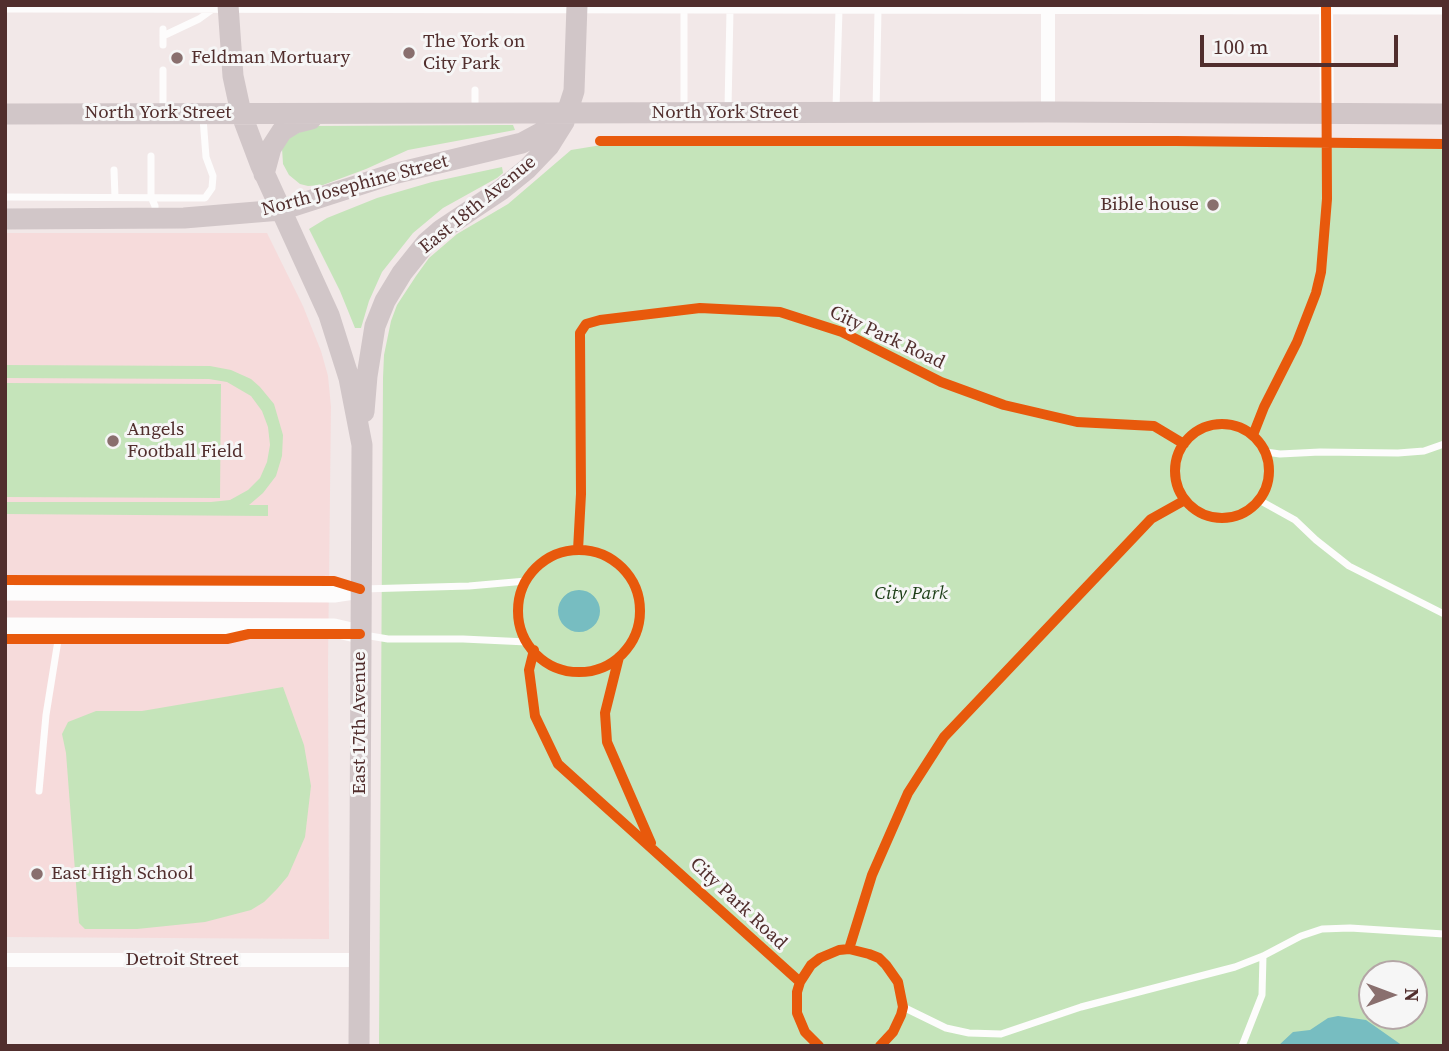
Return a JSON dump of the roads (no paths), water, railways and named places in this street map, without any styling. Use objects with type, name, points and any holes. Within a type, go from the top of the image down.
[{"type":"main road","name":"East 17th Avenue","points":[[223,7],[241,113],[264,174],[337,336],[353,395],[362,445],[359,1046]]},
{"type":"main road","name":"East 18th Avenue","points":[[362,445],[367,376],[377,319],[397,281],[416,254],[441,230],[512,182],[556,137],[569,113],[576,71],[577,7]]},
{"type":"main road","points":[[264,174],[271,148],[282,131],[303,120],[341,113]]},
{"type":"main road","name":"North Josephine Street","points":[[5,219],[227,216],[281,210],[393,174],[494,152],[522,143],[548,129],[569,113]]},
{"type":"main road","name":"North York Street","points":[[5,114],[1444,114]]},
{"type":"street","points":[[1048,8],[1048,112]]},
{"type":"street","points":[[1326,8],[1327,113]]},
{"type":"street","points":[[5,592],[334,593],[360,589]]},
{"type":"street","points":[[5,627],[334,628],[360,634]]},
{"type":"street","name":"Detroit Street","points":[[5,960],[359,960]]},
{"type":"lane","points":[[163,45],[163,32],[200,19],[223,7]]},
{"type":"lane","points":[[5,9],[275,7],[474,12],[577,7],[730,10],[1444,10]]},
{"type":"lane","points":[[684,9],[684,113]]},
{"type":"lane","points":[[728,113],[730,10]]},
{"type":"lane","points":[[836,113],[839,10]]},
{"type":"lane","points":[[876,112],[878,10]]},
{"type":"lane","points":[[163,70],[163,114]]},
{"type":"lane","points":[[475,90],[475,113]]},
{"type":"lane","points":[[5,197],[205,198],[212,188],[213,176],[206,157],[202,113]]},
{"type":"lane","points":[[1253,435],[1297,342],[1321,272],[1326,229],[1327,113]]},
{"type":"lane","points":[[151,156],[150,197],[155,206],[155,218]]},
{"type":"lane","points":[[114,170],[115,197]]},
{"type":"lane","name":"City Park Road","points":[[578,550],[582,494],[579,338],[583,326],[600,320],[700,308],[780,313],[842,332],[941,383],[1004,405],[1077,422],[1154,426],[1184,443]]},
{"type":"lane","points":[[1216,424],[1236,425],[1253,435],[1266,452],[1269,477],[1259,500],[1247,511],[1222,518],[1205,515],[1185,500],[1177,485],[1175,468],[1184,443],[1198,430],[1216,424]]},
{"type":"lane","points":[[1266,452],[1398,453],[1423,451],[1444,444]]},
{"type":"lane","points":[[849,949],[872,874],[908,793],[944,737],[1151,519],[1185,500]]},
{"type":"lane","points":[[1259,500],[1295,520],[1349,566],[1444,614]]},
{"type":"lane","points":[[578,550],[608,557],[625,571],[636,589],[640,610],[632,640],[619,657],[601,668],[580,672],[550,664],[534,650],[527,642],[519,623],[518,612],[522,591],[532,572],[548,559],[578,550]]},
{"type":"lane","points":[[360,589],[469,586],[526,581]]},
{"type":"lane","points":[[39,791],[46,715],[60,627]]},
{"type":"lane","points":[[360,634],[388,639],[527,642]]},
{"type":"lane","name":"City Park Road","points":[[534,650],[528,670],[535,716],[558,764],[800,982]]},
{"type":"lane","name":"City Park Road","points":[[619,657],[605,713],[607,742],[653,850]]},
{"type":"lane","points":[[903,1007],[946,1028],[969,1033],[1001,1034],[1093,1004],[1235,967],[1322,929],[1350,928],[1444,934]]},
{"type":"lane","points":[[819,1046],[805,1032],[797,1013],[800,982],[811,965],[820,958],[849,949],[869,954],[887,965],[898,982],[903,1007],[893,1032],[880,1046]]},
{"type":"lane","points":[[1242,1046],[1262,995],[1264,956]]},
{"type":"water","points":[[579,590],[594,596],[600,611],[594,626],[579,632],[564,626],[558,611],[564,596]]},
{"type":"water","points":[[1338,1016],[1358,1019],[1358,1030],[1380,1030],[1403,1046],[1278,1046],[1293,1032],[1310,1030],[1328,1018]]},
{"type":"place","name":"The York on City Park","points":[[409,53]]},
{"type":"place","name":"Feldman Mortuary","points":[[177,58]]},
{"type":"place","name":"Bible house","points":[[1213,205]]},
{"type":"place","name":"Angels Football Field","points":[[113,441]]},
{"type":"place","name":"East High School","points":[[37,874]]},
{"type":"park label","name":"City Park","points":[[911,594]]}]
